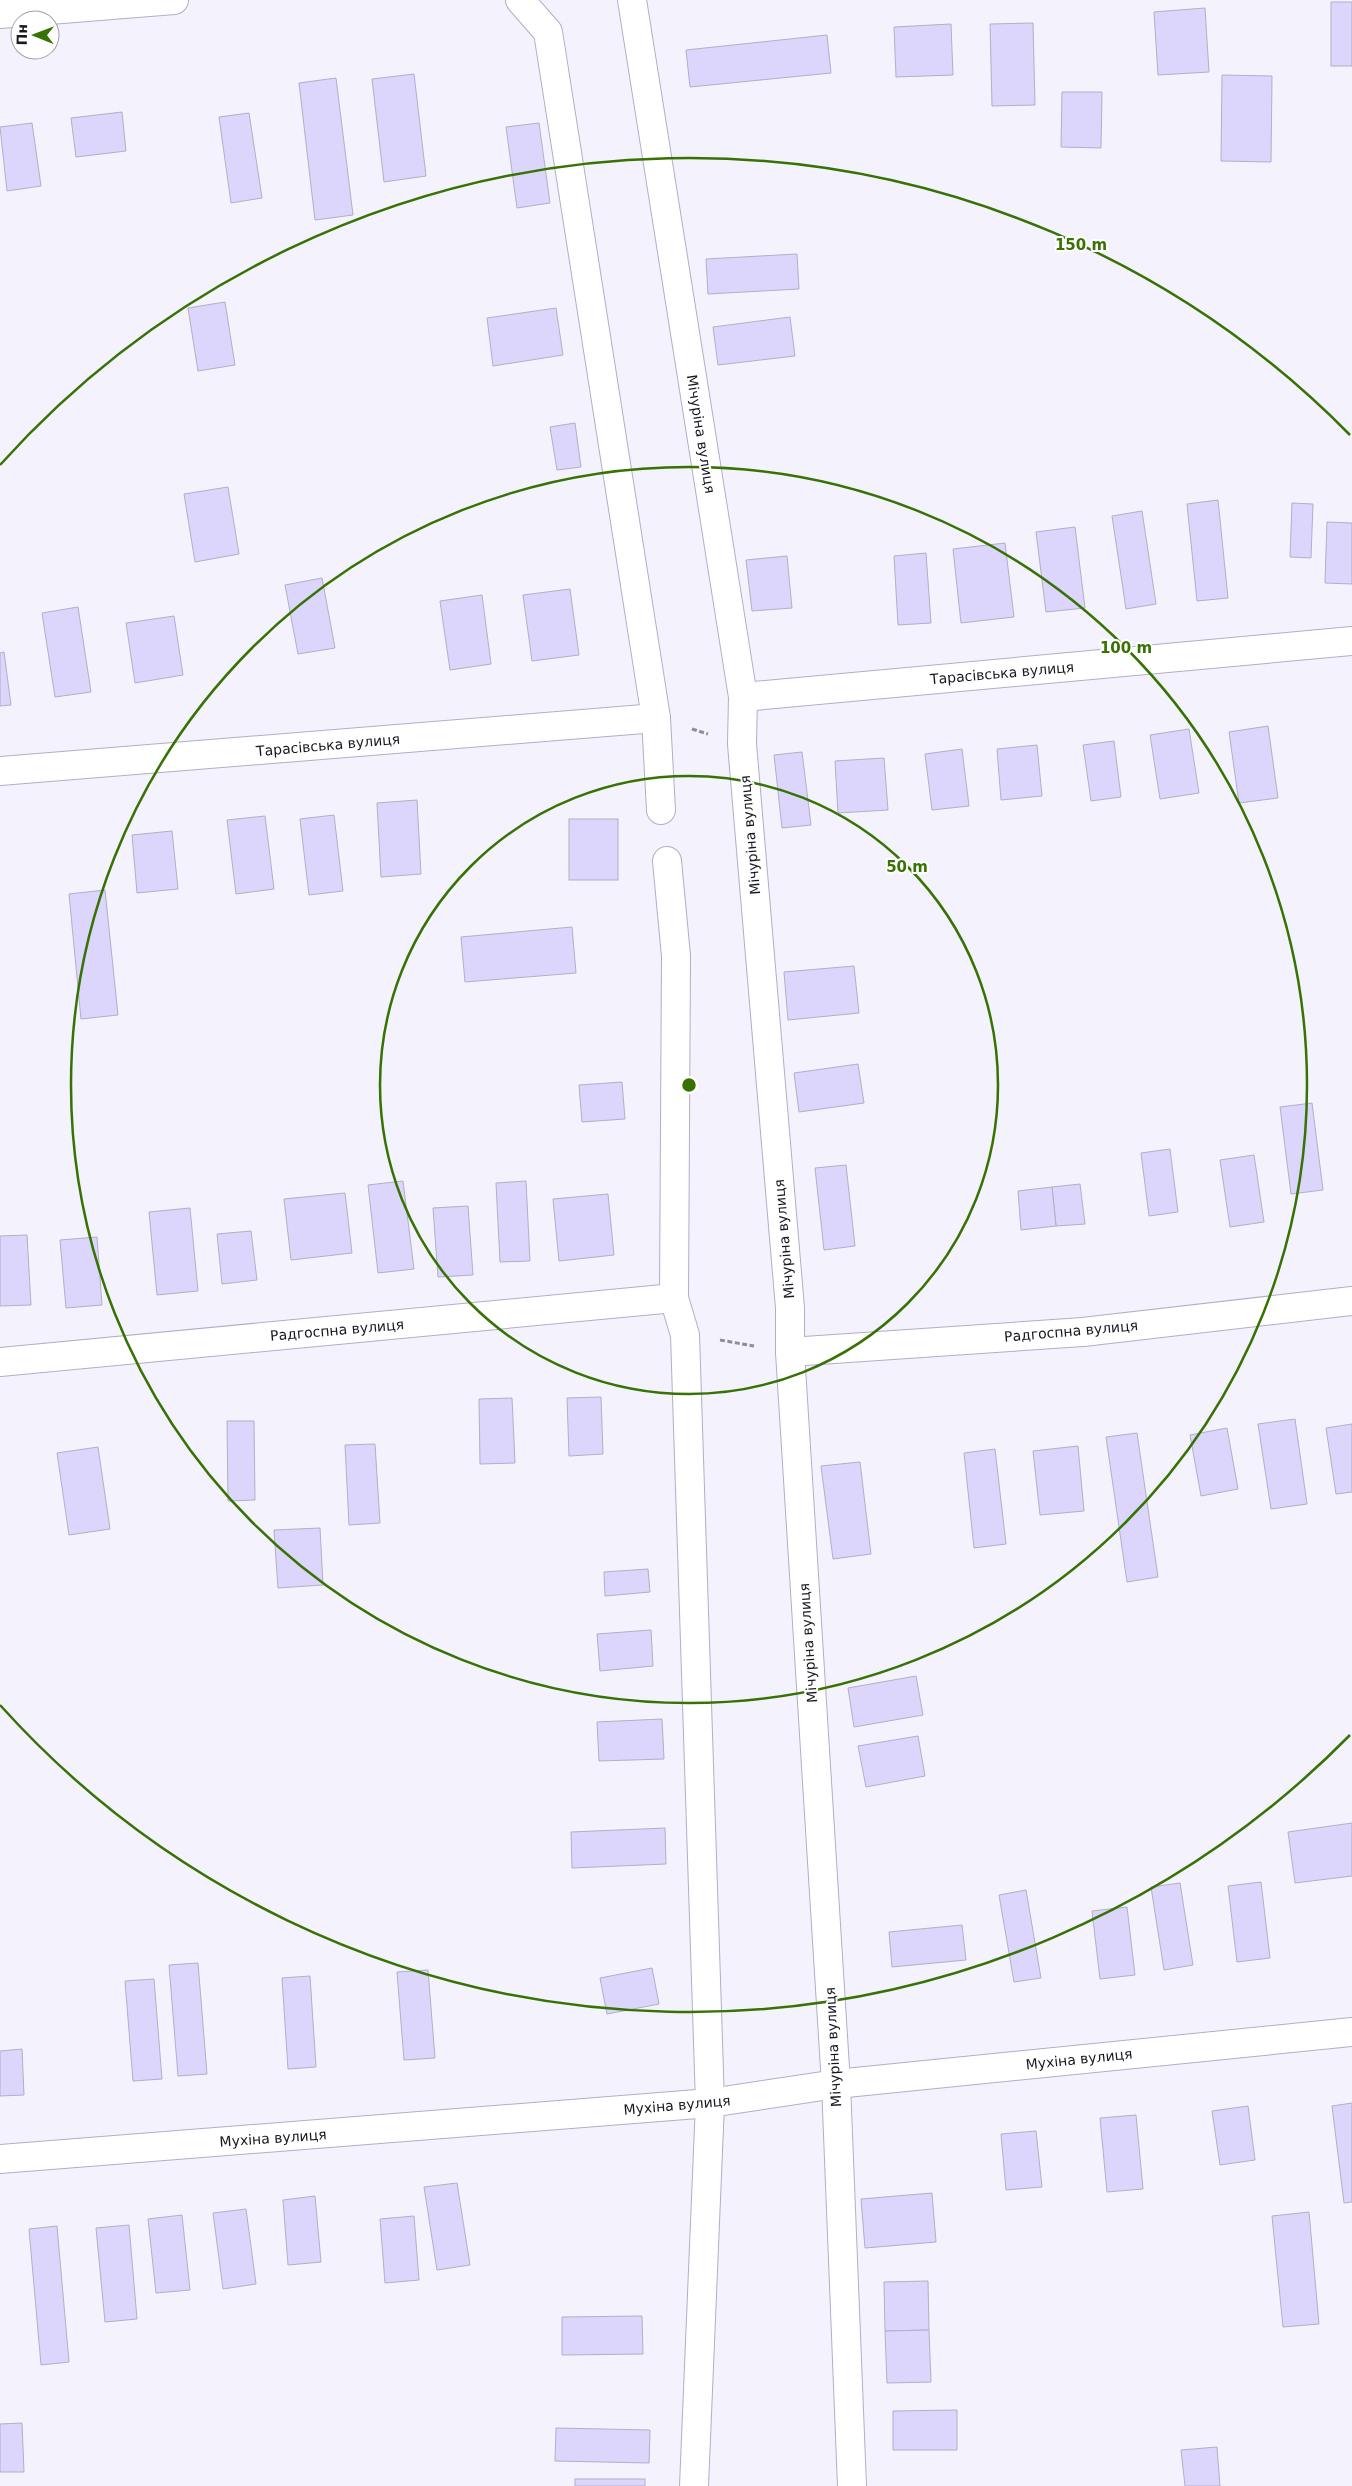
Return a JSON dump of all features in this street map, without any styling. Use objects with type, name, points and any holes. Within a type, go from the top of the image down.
[{"type":"street","points":[[0,14],[174,0]]},
{"type":"street","points":[[520,0],[548,32],[656,718],[662,810]]},
{"type":"street","name":"Мічуріна вулиця","points":[[632,0],[742,697],[742,744],[790,1308],[790,1352],[836,2084],[852,2486]]},
{"type":"street","name":"Тарасівська вулиця","points":[[742,697],[1352,641]]},
{"type":"street","name":"Тарасівська вулиця","points":[[0,771],[656,718]]},
{"type":"street","points":[[668,861],[676,956],[674,1298],[685,1334],[710,2103],[694,2486]]},
{"type":"street","name":"Радгоспна вулиця","points":[[0,1362],[674,1298]]},
{"type":"street","name":"Радгоспна вулиця","points":[[790,1352],[1083,1332],[1352,1301]]},
{"type":"street","name":"Мухіна вулиця","points":[[0,2159],[710,2103],[836,2084],[1352,2032]]},
{"type":"path","points":[[656,718],[742,744]]},
{"type":"path","points":[[685,1334],[790,1352]]},
{"type":"building","points":[[1331,2],[1352,2],[1352,66],[1331,66]]},
{"type":"building","points":[[1205,8],[1209,72],[1158,75],[1154,12]]},
{"type":"building","points":[[1033,23],[1035,105],[992,106],[990,24]]},
{"type":"building","points":[[951,24],[953,75],[896,77],[894,27]]},
{"type":"building","points":[[827,35],[831,73],[690,87],[686,50]]},
{"type":"building","points":[[414,74],[426,176],[384,182],[372,79]]},
{"type":"building","points":[[1222,75],[1272,76],[1271,162],[1221,161]]},
{"type":"building","points":[[336,78],[353,215],[315,220],[299,83]]},
{"type":"building","points":[[1062,92],[1102,92],[1101,148],[1061,147]]},
{"type":"building","points":[[122,112],[126,151],[76,157],[71,118]]},
{"type":"building","points":[[249,113],[262,198],[231,203],[219,117]]},
{"type":"building","points":[[32,123],[41,186],[7,191],[0,127]]},
{"type":"building","points":[[539,123],[550,203],[517,208],[506,127]]},
{"type":"building","points":[[797,254],[799,289],[708,294],[706,259]]},
{"type":"building","points":[[225,302],[235,365],[198,371],[188,308]]},
{"type":"building","points":[[556,308],[563,355],[493,366],[487,318]]},
{"type":"building","points":[[790,317],[795,356],[718,365],[713,327]]},
{"type":"building","points":[[575,423],[581,467],[557,470],[550,427]]},
{"type":"building","points":[[228,487],[239,554],[195,562],[184,494]]},
{"type":"building","points":[[1218,500],[1228,598],[1197,601],[1187,504]]},
{"type":"building","points":[[1292,503],[1313,504],[1311,558],[1290,557]]},
{"type":"building","points":[[1142,511],[1156,604],[1126,609],[1112,516]]},
{"type":"building","points":[[1327,522],[1352,523],[1352,584],[1325,583]]},
{"type":"building","points":[[1075,527],[1085,608],[1046,612],[1036,532]]},
{"type":"building","points":[[1005,543],[1014,617],[961,623],[953,549]]},
{"type":"building","points":[[926,553],[931,623],[898,625],[894,556]]},
{"type":"building","points":[[787,556],[792,608],[752,611],[746,560]]},
{"type":"building","points":[[322,578],[335,648],[298,654],[285,585]]},
{"type":"building","points":[[570,589],[579,655],[532,661],[523,595]]},
{"type":"building","points":[[482,595],[491,664],[450,670],[440,601]]},
{"type":"building","points":[[78,607],[91,692],[55,697],[42,613]]},
{"type":"building","points":[[174,616],[183,675],[135,683],[126,623]]},
{"type":"building","points":[[4,652],[11,705],[0,706],[0,653]]},
{"type":"building","points":[[1268,726],[1278,798],[1239,803],[1229,732]]},
{"type":"building","points":[[1189,729],[1199,793],[1160,799],[1150,735]]},
{"type":"building","points":[[1114,741],[1121,797],[1091,801],[1083,745]]},
{"type":"building","points":[[1037,745],[1042,796],[1001,800],[997,749]]},
{"type":"building","points":[[962,749],[969,806],[932,810],[925,754]]},
{"type":"building","points":[[802,752],[811,825],[782,828],[774,755]]},
{"type":"building","points":[[884,758],[888,810],[838,813],[835,761]]},
{"type":"building","points":[[417,800],[421,874],[381,877],[377,803]]},
{"type":"building","points":[[334,815],[343,891],[309,895],[300,819]]},
{"type":"building","points":[[265,816],[274,889],[236,894],[227,820]]},
{"type":"building","points":[[569,819],[618,819],[618,880],[569,880]]},
{"type":"building","points":[[172,831],[178,889],[137,893],[132,835]]},
{"type":"building","points":[[105,890],[118,1015],[81,1019],[69,894]]},
{"type":"building","points":[[572,927],[576,973],[465,982],[461,937]]},
{"type":"building","points":[[854,966],[859,1013],[788,1020],[784,972]]},
{"type":"building","points":[[858,1064],[864,1103],[799,1112],[794,1073]]},
{"type":"building","points":[[622,1082],[625,1119],[582,1122],[579,1085]]},
{"type":"building","points":[[1312,1103],[1323,1190],[1291,1194],[1280,1107]]},
{"type":"building","points":[[1170,1149],[1178,1212],[1149,1216],[1141,1153]]},
{"type":"building","points":[[1254,1155],[1264,1222],[1230,1227],[1220,1160]]},
{"type":"building","points":[[846,1165],[855,1246],[824,1250],[815,1168]]},
{"type":"building","points":[[403,1181],[414,1269],[378,1273],[368,1185]]},
{"type":"building","points":[[526,1181],[530,1261],[500,1262],[496,1183]]},
{"type":"building","points":[[1080,1184],[1085,1224],[1056,1226],[1052,1187]]},
{"type":"building","points":[[1052,1187],[1056,1226],[1021,1230],[1018,1191]]},
{"type":"building","points":[[345,1193],[352,1253],[291,1260],[284,1199]]},
{"type":"building","points":[[608,1194],[614,1255],[559,1261],[553,1199]]},
{"type":"building","points":[[468,1206],[473,1275],[438,1277],[433,1208]]},
{"type":"building","points":[[190,1208],[198,1291],[157,1295],[149,1212]]},
{"type":"building","points":[[251,1231],[257,1280],[222,1284],[217,1234]]},
{"type":"building","points":[[27,1235],[31,1305],[0,1306],[0,1236]]},
{"type":"building","points":[[97,1237],[102,1305],[66,1308],[60,1240]]},
{"type":"building","points":[[601,1397],[603,1454],[569,1456],[567,1398]]},
{"type":"building","points":[[512,1398],[515,1463],[480,1464],[479,1399]]},
{"type":"building","points":[[1295,1419],[1307,1504],[1271,1509],[1258,1424]]},
{"type":"building","points":[[227,1421],[254,1421],[255,1500],[228,1501]]},
{"type":"building","points":[[1352,1424],[1352,1492],[1336,1494],[1326,1428]]},
{"type":"building","points":[[1227,1428],[1238,1489],[1201,1496],[1190,1435]]},
{"type":"building","points":[[1137,1433],[1158,1577],[1127,1582],[1106,1437]]},
{"type":"building","points":[[375,1444],[380,1523],[349,1525],[345,1445]]},
{"type":"building","points":[[1078,1446],[1084,1511],[1040,1515],[1033,1451]]},
{"type":"building","points":[[98,1447],[110,1529],[69,1535],[57,1453]]},
{"type":"building","points":[[995,1449],[1006,1544],[974,1548],[964,1453]]},
{"type":"building","points":[[860,1462],[871,1554],[833,1559],[821,1466]]},
{"type":"building","points":[[320,1528],[323,1585],[278,1588],[274,1530]]},
{"type":"building","points":[[648,1569],[650,1592],[605,1596],[604,1572]]},
{"type":"building","points":[[651,1630],[653,1666],[600,1671],[597,1634]]},
{"type":"building","points":[[916,1676],[923,1715],[854,1727],[848,1688]]},
{"type":"building","points":[[662,1719],[664,1759],[599,1761],[597,1722]]},
{"type":"building","points":[[918,1736],[925,1776],[866,1787],[858,1746]]},
{"type":"building","points":[[1352,1823],[1352,1876],[1295,1883],[1288,1832]]},
{"type":"building","points":[[665,1828],[666,1864],[572,1868],[571,1832]]},
{"type":"building","points":[[1261,1882],[1270,1958],[1237,1962],[1228,1886]]},
{"type":"building","points":[[1180,1883],[1193,1965],[1164,1970],[1151,1887]]},
{"type":"building","points":[[1026,1890],[1041,1978],[1014,1982],[999,1895]]},
{"type":"building","points":[[1127,1907],[1135,1975],[1100,1979],[1092,1911]]},
{"type":"building","points":[[962,1925],[966,1960],[892,1967],[889,1932]]},
{"type":"building","points":[[198,1963],[207,2074],[178,2076],[169,1965]]},
{"type":"building","points":[[652,1968],[659,2004],[607,2014],[600,1978]]},
{"type":"building","points":[[428,1970],[435,2058],[404,2060],[397,1972]]},
{"type":"building","points":[[310,1976],[316,2067],[288,2069],[282,1978]]},
{"type":"building","points":[[154,1979],[162,2079],[133,2081],[125,1981]]},
{"type":"building","points":[[22,2049],[24,2095],[0,2096],[0,2051]]},
{"type":"building","points":[[1352,2103],[1352,2202],[1344,2203],[1332,2106]]},
{"type":"building","points":[[1248,2106],[1255,2160],[1220,2165],[1212,2111]]},
{"type":"building","points":[[1136,2115],[1143,2189],[1107,2192],[1100,2118]]},
{"type":"building","points":[[1036,2131],[1042,2187],[1006,2190],[1001,2134]]},
{"type":"building","points":[[457,2183],[470,2265],[437,2270],[424,2187]]},
{"type":"building","points":[[932,2193],[936,2242],[865,2248],[861,2199]]},
{"type":"building","points":[[315,2196],[321,2262],[288,2265],[283,2200]]},
{"type":"building","points":[[246,2209],[256,2284],[223,2289],[213,2213]]},
{"type":"building","points":[[1309,2212],[1319,2324],[1283,2327],[1272,2216]]},
{"type":"building","points":[[182,2215],[190,2290],[156,2293],[148,2219]]},
{"type":"building","points":[[414,2216],[419,2280],[385,2283],[380,2219]]},
{"type":"building","points":[[129,2225],[137,2319],[105,2322],[96,2228]]},
{"type":"building","points":[[57,2226],[69,2362],[41,2365],[29,2229]]},
{"type":"building","points":[[928,2281],[929,2330],[885,2331],[884,2282]]},
{"type":"building","points":[[642,2316],[643,2354],[562,2355],[562,2317]]},
{"type":"building","points":[[929,2330],[931,2382],[887,2383],[885,2331]]},
{"type":"building","points":[[957,2410],[957,2450],[893,2450],[893,2411]]},
{"type":"building","points":[[22,2423],[24,2472],[0,2472],[0,2424]]},
{"type":"building","points":[[556,2428],[650,2430],[649,2463],[555,2461]]},
{"type":"building","points":[[1217,2447],[1220,2486],[1185,2486],[1181,2450]]},
{"type":"building","points":[[575,2479],[645,2479],[645,2486],[575,2486]]}]
